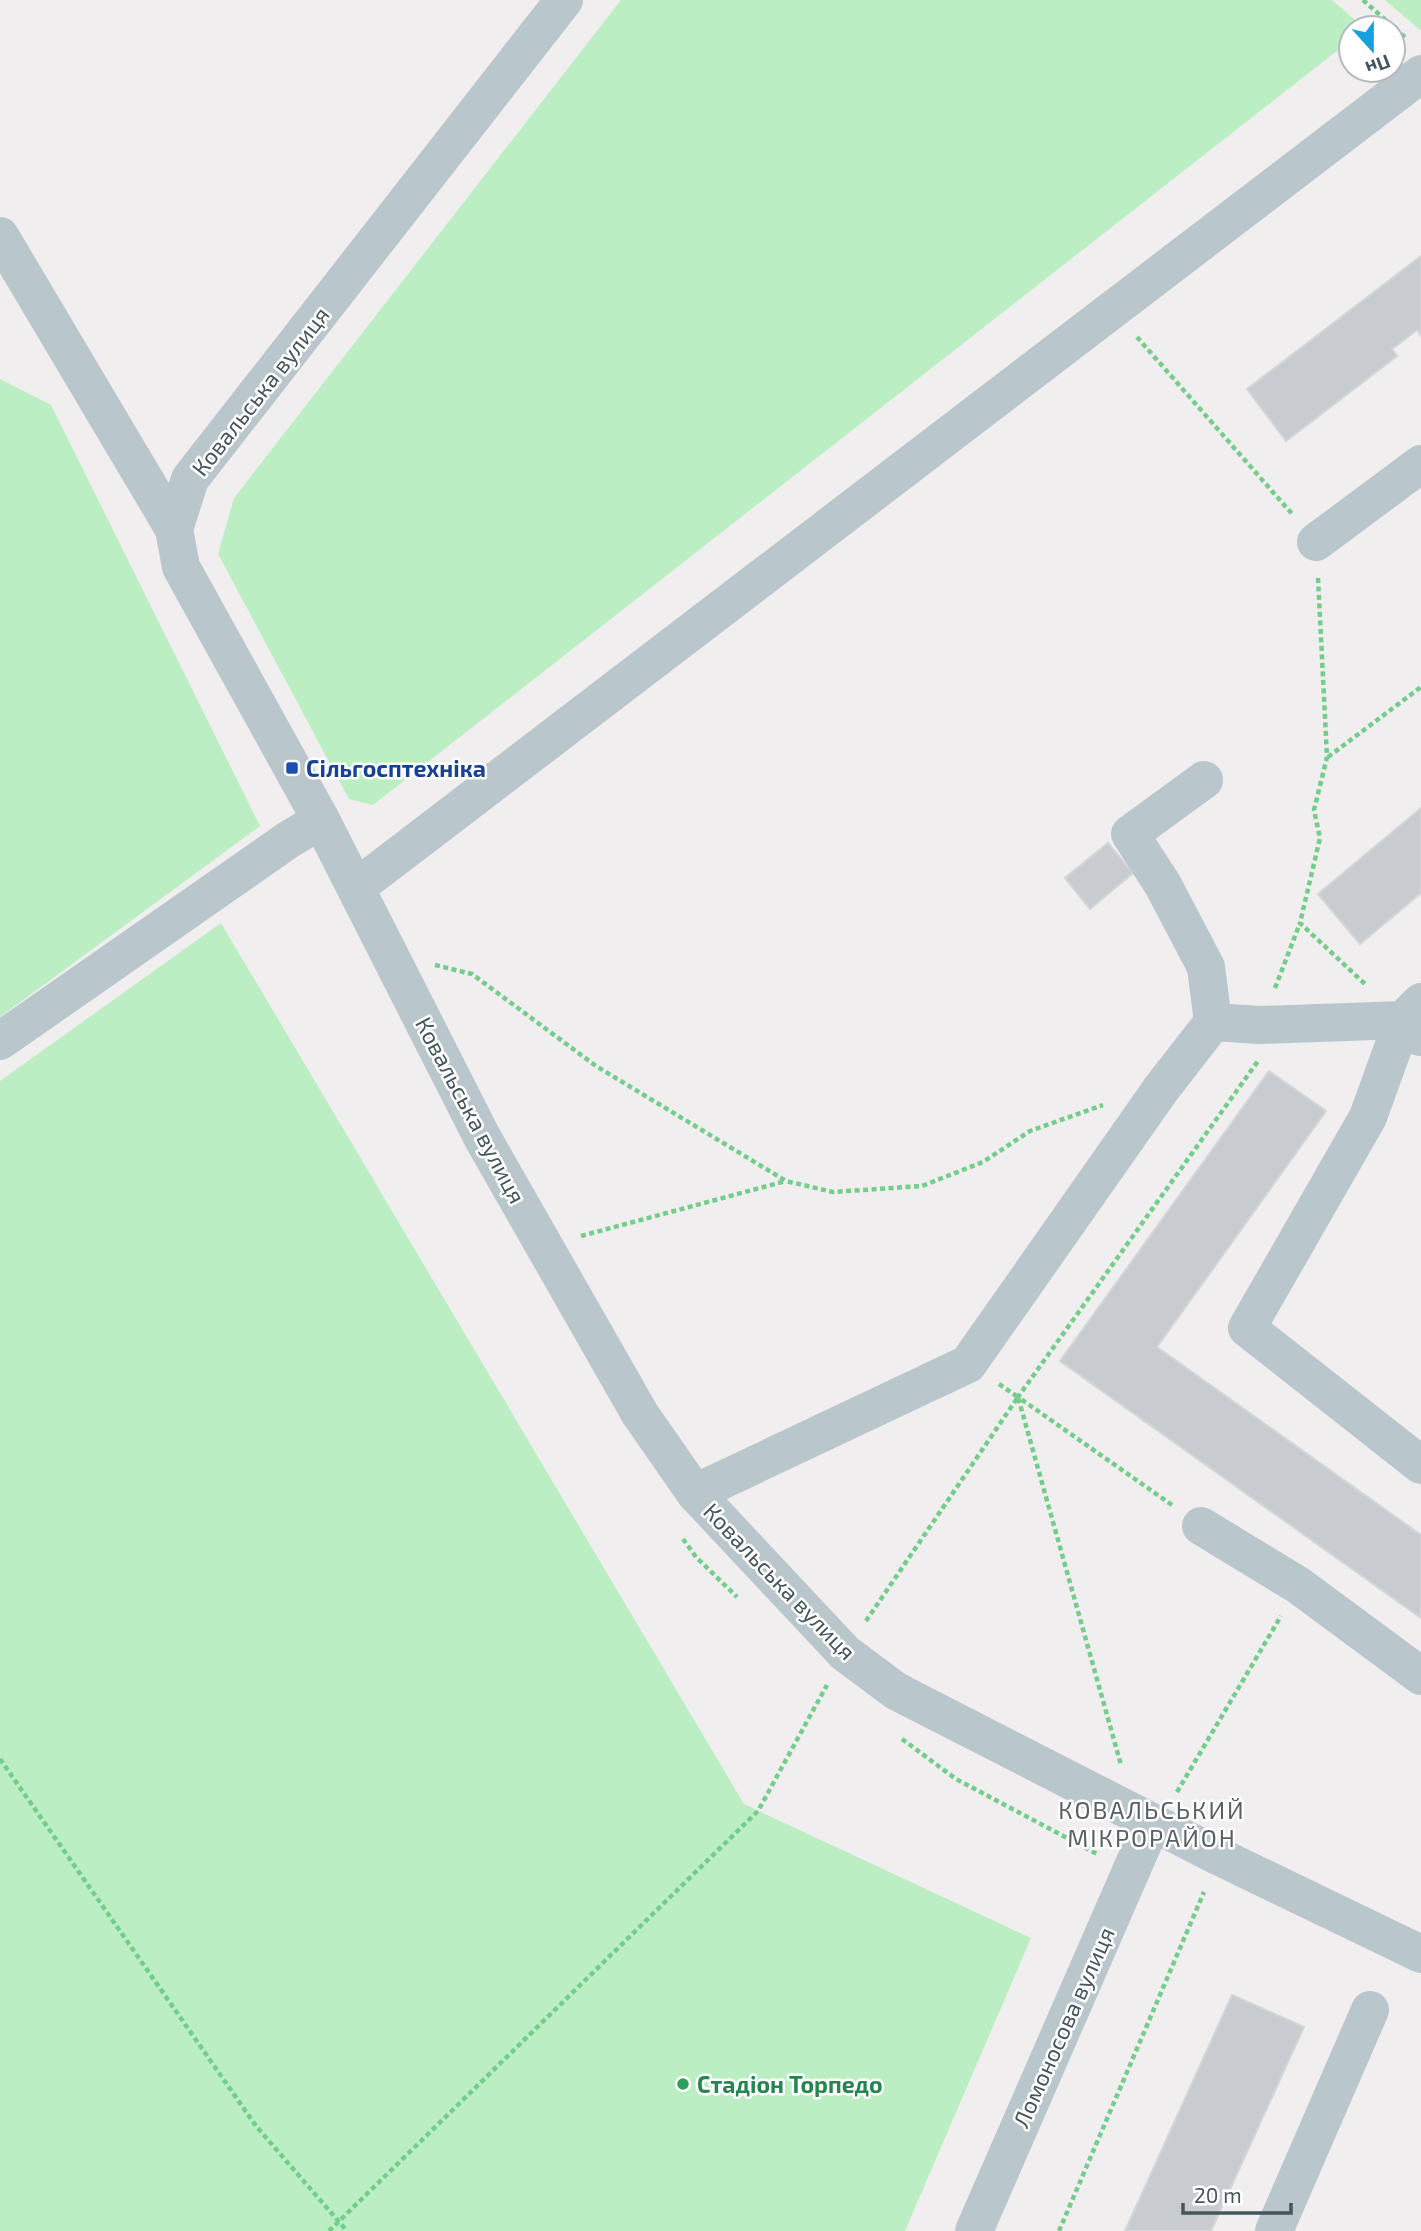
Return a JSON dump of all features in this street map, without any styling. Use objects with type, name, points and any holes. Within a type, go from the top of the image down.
[{"type":"street","name":"Ковальська вулиця","points":[[564,0],[190,479],[174,529],[181,567],[357,887],[482,1137],[640,1414],[695,1493],[845,1653],[896,1691],[1152,1823],[1421,1954]]},
{"type":"street","points":[[357,887],[1113,310],[1418,67]]},
{"type":"street","points":[[0,236],[174,529]]},
{"type":"street","points":[[1316,541],[1421,464]]},
{"type":"street","points":[[695,1493],[968,1364],[1161,1089],[1213,1022],[1206,967],[1163,885],[1130,834],[1204,780]]},
{"type":"street","points":[[0,1041],[321,820]]},
{"type":"street","points":[[1213,1022],[1260,1025],[1415,1020],[1368,1117],[1247,1328],[1421,1465]]},
{"type":"street","points":[[1201,1526],[1298,1585],[1421,1676]]},
{"type":"street","name":"Ломоносова вулиця","points":[[974,2231],[1152,1823]]},
{"type":"street","points":[[1274,2231],[1370,2010]]},
{"type":"path","points":[[1363,0],[1418,67]]},
{"type":"path","points":[[862,1627],[1018,1397],[1265,1052],[1260,1025],[1300,923],[1320,838],[1314,810],[1327,757],[1316,541],[1113,310]]},
{"type":"path","points":[[1327,757],[1421,687]]},
{"type":"path","points":[[1300,923],[1415,1020]]},
{"type":"path","points":[[389,953],[472,974],[596,1066],[786,1181],[833,1192],[922,1186],[983,1162],[1030,1131],[1072,1114],[1161,1089]]},
{"type":"path","points":[[545,1248],[604,1229],[786,1181]]},
{"type":"path","points":[[1018,1397],[1140,1482]]},
{"type":"path","points":[[1018,1397],[1121,1766],[1132,1771]]},
{"type":"path","points":[[1176,1793],[1298,1585]]},
{"type":"path","points":[[329,2231],[758,1811],[827,1685]]},
{"type":"path","points":[[0,1759],[256,2126],[347,2231]]},
{"type":"path","points":[[1165,1787],[1188,1798]]},
{"type":"path","points":[[1059,2231],[1202,1891],[1214,1897]]},
{"type":"green space","points":[[621,0],[1332,0],[1348,14],[1337,14],[1337,51],[373,805],[349,799],[218,554],[234,498]]},
{"type":"green space","points":[[1385,0],[1421,0],[1421,30],[1407,19],[1407,14],[1401,14]]},
{"type":"green space","points":[[0,379],[51,405],[260,826],[0,1017]]},
{"type":"green space","points":[[221,923],[744,1804],[1031,1938],[905,2231],[0,2231],[0,1081]]},
{"type":"building","points":[[1421,256],[1421,336],[1417,330],[1392,349],[1397,356],[1286,441],[1247,389]]},
{"type":"building","points":[[1421,808],[1421,893],[1360,944],[1318,894]]},
{"type":"building","points":[[1108,843],[1133,873],[1090,909],[1065,878]]},
{"type":"building","points":[[1269,1071],[1326,1111],[1157,1347],[1421,1535],[1421,1618],[1060,1361]]},
{"type":"building","points":[[1232,1995],[1304,2027],[1211,2231],[1125,2231]]},
{"type":"place","name":"Сільгосптехніка","points":[[292,768]]},
{"type":"place","name":"Стадіон Торпедо","points":[[683,2084]]},
{"type":"district","name":"КОВАЛЬСЬКИЙ МІКРОРАЙОН","points":[[1152,1823]]}]
